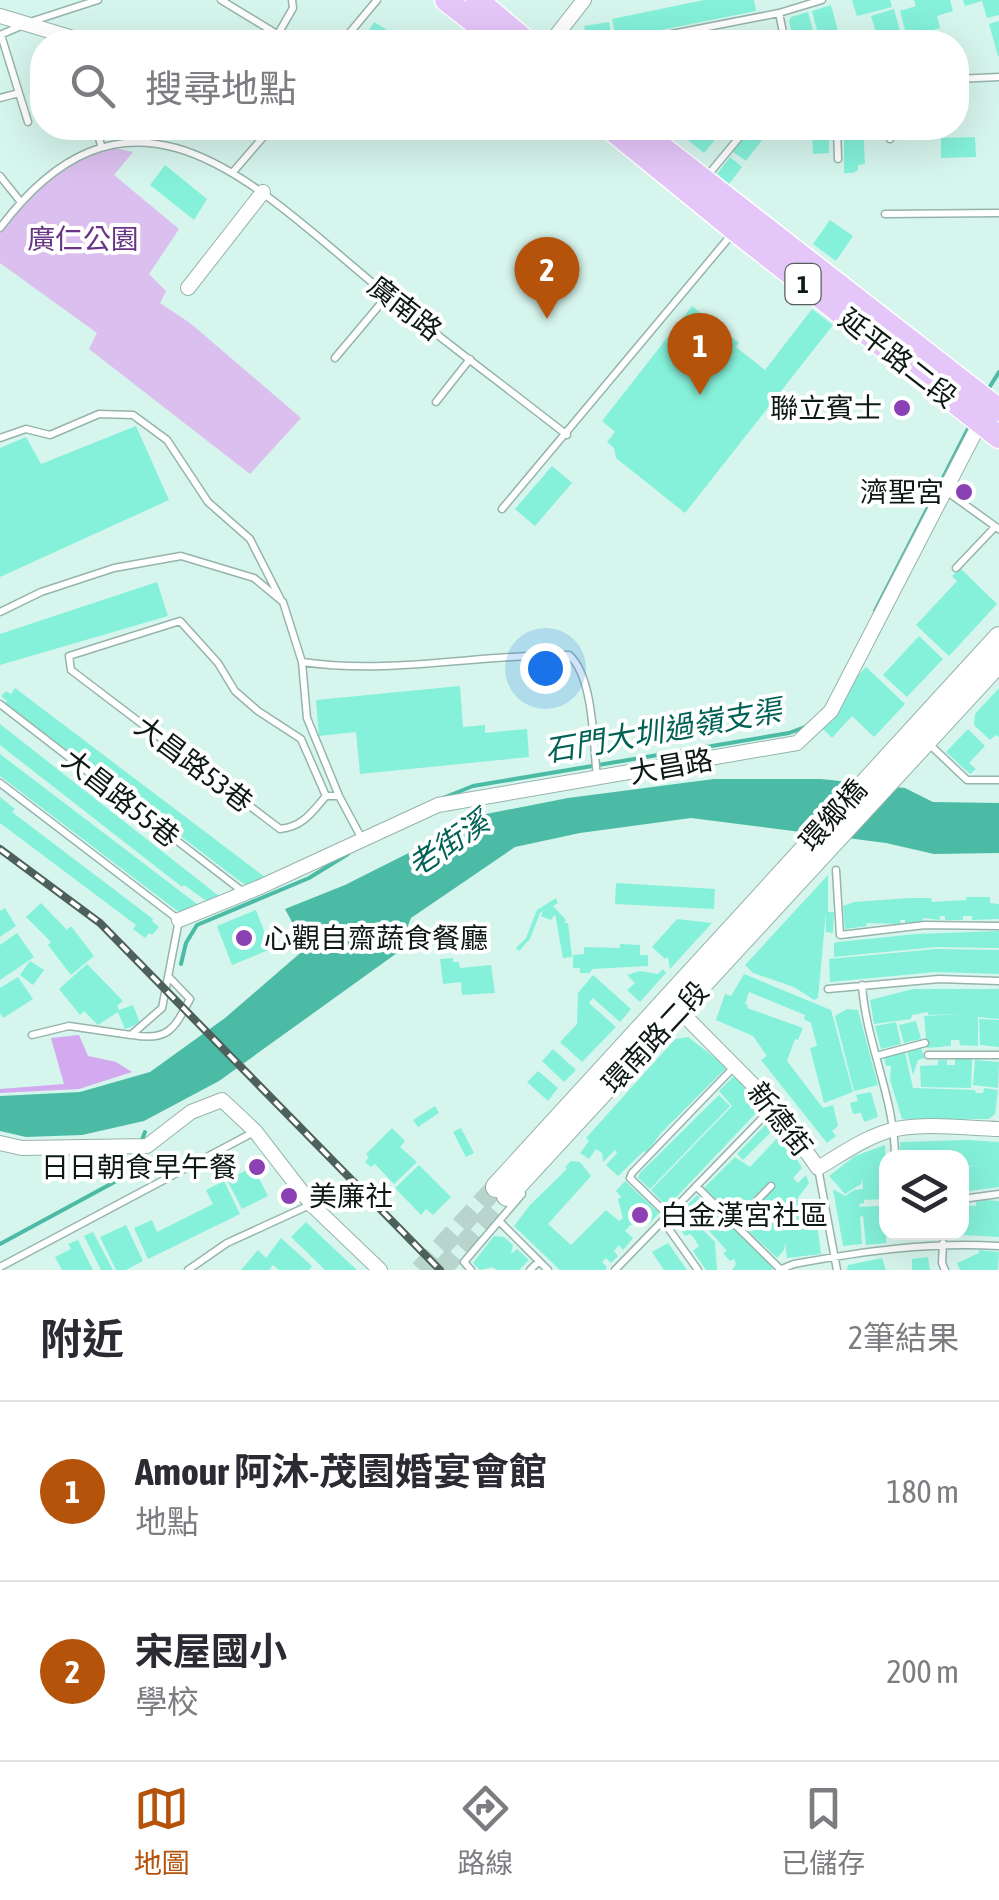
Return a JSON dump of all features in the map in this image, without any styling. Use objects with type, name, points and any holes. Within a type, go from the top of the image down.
[{"type":"main road","points":[[446,0],[485,30]]},
{"type":"main road","points":[[477,0],[513,30]]},
{"type":"main road","name":"延平路二段","points":[[627,140],[740,222],[992,418]]},
{"type":"main road","name":"延平路二段","points":[[652,140],[704,180],[740,222]]},
{"type":"main road","points":[[920,733],[999,637]]},
{"type":"main road","points":[[920,733],[999,662]]},
{"type":"main road","name":"環鄉橋","points":[[793,873],[920,733]]},
{"type":"main road","name":"環南路二段","points":[[501,1192],[793,873]]},
{"type":"street","points":[[559,30],[576,6]]},
{"type":"street","points":[[0,16],[43,30]]},
{"type":"street","points":[[188,288],[264,192]]},
{"type":"street","name":"大昌路","points":[[362,838],[476,803],[796,743],[831,710],[839,697],[946,491],[992,418]]},
{"type":"street","points":[[178,920],[362,838]]},
{"type":"street","name":"新德街","points":[[673,1004],[774,1106],[818,1168]]},
{"type":"street","points":[[0,1143],[22,1148],[140,1147],[191,1112],[222,1100],[255,1131],[312,1204],[380,1270]]},
{"type":"street","points":[[818,1168],[862,1142],[895,1129],[999,1129]]},
{"type":"lane","points":[[28,122],[0,35],[98,0]]},
{"type":"lane","points":[[222,0],[271,30]]},
{"type":"lane","points":[[280,30],[293,8],[292,0]]},
{"type":"lane","points":[[352,30],[378,0]]},
{"type":"lane","points":[[694,30],[779,14],[822,0]]},
{"type":"lane","points":[[779,14],[782,30]]},
{"type":"lane","points":[[969,78],[999,76]]},
{"type":"lane","points":[[0,98],[19,92]]},
{"type":"lane","points":[[0,228],[20,201],[52,174],[101,145],[100,140]]},
{"type":"lane","points":[[233,172],[260,140]]},
{"type":"lane","points":[[704,180],[737,140]]},
{"type":"lane","points":[[837,140],[838,159]]},
{"type":"lane","name":"廣南路","points":[[101,145],[159,145],[206,158],[233,172],[264,192],[388,295],[567,434]]},
{"type":"lane","points":[[0,176],[20,201]]},
{"type":"lane","points":[[884,214],[999,213]]},
{"type":"lane","points":[[502,509],[740,222]]},
{"type":"lane","points":[[336,358],[388,295]]},
{"type":"lane","points":[[436,402],[470,359]]},
{"type":"lane","points":[[0,438],[26,429],[50,435],[99,414],[134,415],[167,440],[208,502],[250,538],[282,602],[302,662],[307,718],[338,796],[362,838]]},
{"type":"lane","points":[[946,491],[997,528],[956,568]]},
{"type":"lane","points":[[0,612],[40,592],[114,568],[181,556],[254,578],[282,602]]},
{"type":"lane","name":"大昌路53巷","points":[[180,621],[218,664],[235,691],[258,712],[301,739],[326,796],[306,820],[294,828],[280,830],[71,670],[69,656],[180,621]]},
{"type":"lane","points":[[302,662],[339,668],[405,667],[534,654],[570,655],[579,664],[585,680],[600,778]]},
{"type":"lane","name":"大昌路55巷","points":[[0,704],[243,892]]},
{"type":"lane","points":[[920,733],[966,780],[999,780]]},
{"type":"lane","points":[[0,782],[178,920],[162,1008],[131,1034]]},
{"type":"lane","points":[[326,796],[338,796]]},
{"type":"lane","points":[[836,870],[840,935],[924,925],[999,926]]},
{"type":"lane","points":[[32,1035],[69,1026],[151,1039],[175,1027],[190,998],[168,976]]},
{"type":"lane","points":[[828,989],[938,979],[999,981]]},
{"type":"lane","points":[[862,986],[864,1010],[895,1129],[895,1150]]},
{"type":"lane","points":[[876,1056],[924,1044]]},
{"type":"lane","points":[[928,1055],[999,1055]]},
{"type":"lane","points":[[667,1214],[630,1178],[632,1173],[736,1065]]},
{"type":"lane","points":[[615,1270],[774,1106]]},
{"type":"lane","points":[[471,1270],[464,1262],[550,1160],[560,1127]]},
{"type":"lane","points":[[0,1267],[255,1131]]},
{"type":"lane","name":"新德街","points":[[818,1168],[837,1270]]},
{"type":"lane","points":[[696,1186],[779,1270],[834,1256],[942,1243],[999,1246]]},
{"type":"lane","points":[[735,1223],[770,1186]]},
{"type":"lane","points":[[969,1198],[999,1194]]},
{"type":"lane","points":[[188,1270],[227,1244],[312,1204]]},
{"type":"lane","points":[[667,1214],[666,1225],[698,1270]]},
{"type":"lane","points":[[500,1222],[548,1270]]},
{"type":"lane","points":[[942,1243],[946,1270]]},
{"type":"lane","points":[[530,1270],[539,1261]]},
{"type":"green space","name":"廣仁公園","points":[[101,145],[133,152],[114,175],[179,229],[149,274],[166,291],[160,303],[190,323],[301,418],[250,474],[89,349],[97,333],[0,263],[0,230],[52,174]]},
{"type":"shaded area","points":[[79,1035],[88,1056],[116,1062],[132,1072],[79,1089],[0,1093],[0,1089],[64,1084],[51,1038]]},
{"type":"water","name":"老街溪","points":[[714,779],[821,779],[905,788],[933,802],[999,803],[999,853],[934,854],[886,843],[691,818],[580,833],[515,847],[411,918],[397,953],[219,1081],[144,1121],[82,1135],[26,1137],[0,1131],[0,1096],[80,1092],[150,1072],[225,1018],[306,948],[285,909],[345,885],[486,814],[568,798]]},
{"type":"building","points":[[704,0],[754,0],[756,11],[661,30],[614,30],[612,19]]},
{"type":"building","points":[[852,0],[890,0],[892,7],[857,16]]},
{"type":"building","points":[[914,0],[950,0],[953,11],[937,16],[940,28],[905,30],[900,11],[916,6]]},
{"type":"building","points":[[963,0],[999,0],[999,15],[987,18],[982,1],[965,6]]},
{"type":"building","points":[[831,5],[838,30],[817,30],[812,11]]},
{"type":"building","points":[[894,9],[900,30],[875,30],[871,16]]},
{"type":"building","points":[[808,12],[813,30],[791,30],[791,17]]},
{"type":"building","points":[[999,21],[999,56],[998,56],[989,24]]},
{"type":"building","points":[[374,22],[387,30],[369,30]]},
{"type":"building","points":[[609,22],[611,30],[585,30],[584,26]]},
{"type":"building","points":[[975,137],[976,157],[941,158],[941,140]]},
{"type":"building","points":[[688,140],[715,140],[704,153]]},
{"type":"building","points":[[742,140],[762,140],[746,161],[733,152]]},
{"type":"building","points":[[812,140],[829,140],[829,153],[813,154]]},
{"type":"building","points":[[844,140],[864,140],[865,164],[858,165],[853,173],[844,173]]},
{"type":"building","points":[[730,157],[742,167],[729,184],[717,174]]},
{"type":"building","points":[[165,165],[207,199],[194,220],[150,185]]},
{"type":"building","points":[[830,220],[853,236],[836,261],[813,244]]},
{"type":"building","points":[[692,306],[739,343],[736,347],[765,370],[812,309],[833,325],[685,513],[616,458],[614,448],[607,442],[615,432],[602,421]]},
{"type":"building","points":[[136,426],[169,500],[0,577],[0,448],[26,437],[41,464]]},
{"type":"building","points":[[552,466],[572,483],[535,526],[515,509]]},
{"type":"building","points":[[960,568],[997,604],[949,656],[916,625],[957,581],[952,576]]},
{"type":"building","points":[[157,582],[168,616],[0,665],[0,634]]},
{"type":"building","points":[[919,636],[943,659],[907,697],[883,675]]},
{"type":"building","points":[[866,667],[905,704],[874,737],[852,716],[832,738],[815,721]]},
{"type":"building","points":[[460,686],[463,727],[485,725],[485,733],[527,729],[529,757],[360,774],[356,732],[319,736],[316,700]]},
{"type":"building","points":[[15,688],[265,877],[249,888],[5,703],[1,696],[6,691],[11,694]]},
{"type":"building","points":[[999,688],[999,737],[990,740],[974,725],[975,714]]},
{"type":"building","points":[[0,724],[219,896],[212,905],[182,887],[0,745]]},
{"type":"building","points":[[968,729],[985,746],[969,763],[976,769],[970,774],[946,752]]},
{"type":"building","points":[[0,754],[201,907],[188,919],[0,776]]},
{"type":"building","points":[[0,797],[15,809],[12,812],[159,927],[145,938],[133,929],[136,925],[0,823]]},
{"type":"building","points":[[828,875],[828,912],[834,912],[833,933],[826,932],[826,912],[818,998],[814,1000],[794,987],[753,973],[745,965]]},
{"type":"building","points":[[616,883],[715,889],[714,909],[615,904]]},
{"type":"building","points":[[990,897],[990,903],[999,904],[999,919],[972,920],[972,916],[963,916],[963,920],[945,920],[945,916],[940,916],[940,920],[866,923],[867,926],[845,929],[843,906],[854,902],[931,898],[932,902]]},
{"type":"building","points":[[556,898],[558,903],[553,906],[568,923],[572,957],[563,958],[555,914],[551,920],[541,916],[543,911],[530,939],[519,951],[516,948],[526,938],[537,910]]},
{"type":"building","points":[[41,903],[67,930],[71,926],[94,956],[71,975],[48,945],[51,942],[26,917]]},
{"type":"building","points":[[5,908],[16,926],[0,937],[0,911]]},
{"type":"building","name":"心觀自齋蔬食餐廳","points":[[256,910],[271,949],[232,965],[217,926]]},
{"type":"building","points":[[677,919],[712,923],[670,969],[668,957],[665,959],[652,947]]},
{"type":"building","points":[[999,931],[999,948],[936,947],[834,957],[834,943],[838,942]]},
{"type":"building","points":[[17,933],[34,957],[0,980],[0,945]]},
{"type":"building","points":[[620,944],[640,945],[640,955],[648,955],[648,966],[592,969],[590,973],[573,968],[573,955],[584,954],[584,947],[620,948]]},
{"type":"building","points":[[936,949],[999,950],[999,974],[935,972],[830,982],[829,959]]},
{"type":"building","points":[[453,958],[460,968],[491,965],[495,993],[462,995],[461,982],[443,984],[440,959]]},
{"type":"building","points":[[30,961],[44,970],[33,985],[20,975]]},
{"type":"building","points":[[87,964],[123,1001],[117,1006],[119,1010],[133,1005],[140,1023],[125,1029],[118,1012],[98,1025],[84,1011],[80,1015],[59,989]]},
{"type":"building","points":[[663,969],[666,973],[640,1002],[627,990],[635,983],[627,975],[640,971],[658,974]]},
{"type":"building","points":[[744,974],[831,1010],[853,1092],[824,1103],[810,1048],[817,1046],[805,1015],[749,992],[745,1004],[803,1028],[787,1061],[823,1108],[833,1105],[838,1126],[832,1131],[836,1136],[827,1143],[761,1060],[767,1056],[753,1036],[716,1020],[725,994],[731,996]]},
{"type":"building","points":[[593,975],[631,1009],[620,1022],[593,998],[589,1003],[616,1027],[582,1062],[560,1042],[577,1024],[578,993]]},
{"type":"building","points":[[18,977],[33,999],[3,1018],[0,988]]},
{"type":"building","points":[[913,989],[999,989],[999,1019],[978,1017],[978,1046],[951,1040],[951,1046],[927,1048],[924,1016],[960,1014],[928,1012],[912,1015],[911,1019],[874,1024],[870,1000]]},
{"type":"building","points":[[847,1009],[858,1010],[878,1085],[854,1091],[835,1016]]},
{"type":"building","points":[[979,1019],[999,1020],[999,1047],[980,1045]]},
{"type":"building","points":[[916,1021],[921,1039],[904,1043],[899,1025]]},
{"type":"building","points":[[896,1022],[901,1044],[881,1049],[875,1026]]},
{"type":"building","points":[[688,1037],[727,1067],[646,1153],[618,1176],[606,1165],[617,1153],[615,1150],[603,1162],[602,1153],[596,1149],[589,1159],[580,1153],[589,1141],[586,1138],[675,1039]]},
{"type":"building","points":[[921,1048],[924,1058],[918,1060],[913,1075],[907,1051]]},
{"type":"building","points":[[553,1049],[576,1070],[564,1082],[542,1061]]},
{"type":"building","points":[[905,1052],[913,1088],[976,1093],[983,1093],[984,1088],[998,1090],[995,1114],[989,1119],[902,1119],[890,1080],[891,1066],[886,1066],[884,1057]]},
{"type":"building","points":[[955,1059],[972,1059],[971,1088],[921,1087],[920,1066],[938,1065],[938,1060],[955,1065]]},
{"type":"building","points":[[975,1060],[999,1062],[998,1088],[973,1085]]},
{"type":"building","points":[[538,1071],[558,1088],[548,1101],[527,1082]]},
{"type":"building","points":[[734,1076],[759,1103],[757,1112],[667,1207],[651,1190],[732,1106],[719,1091]]},
{"type":"building","points":[[871,1092],[878,1117],[864,1122],[861,1113],[853,1114],[850,1103],[858,1101],[856,1095]]},
{"type":"building","points":[[719,1095],[730,1106],[650,1189],[638,1178],[640,1173]]},
{"type":"building","points":[[435,1106],[439,1113],[418,1127],[413,1120]]},
{"type":"building","points":[[769,1121],[776,1127],[743,1160],[737,1154]]},
{"type":"building","points":[[392,1128],[405,1141],[400,1147],[417,1162],[394,1184],[375,1164],[371,1167],[365,1162],[369,1157],[366,1154]]},
{"type":"building","points":[[461,1128],[474,1153],[466,1157],[453,1132]]},
{"type":"building","points":[[782,1133],[802,1168],[793,1178],[798,1183],[806,1175],[809,1183],[797,1199],[801,1203],[814,1201],[821,1254],[787,1258],[785,1243],[777,1258],[740,1223],[775,1187],[769,1182],[735,1217],[704,1188],[735,1157],[750,1167]]},
{"type":"building","points":[[900,1142],[999,1142],[999,1187],[969,1191],[969,1166],[974,1166],[969,1166],[969,1150],[900,1150]]},
{"type":"building","points":[[885,1145],[885,1150],[879,1150],[879,1199],[859,1204],[879,1206],[879,1240],[886,1243],[866,1245],[863,1216],[862,1244],[843,1246],[833,1189],[845,1196],[863,1189],[862,1178],[861,1184],[845,1194],[829,1176],[855,1156]]},
{"type":"building","name":"白金漢宮社區","points":[[571,1161],[580,1162],[591,1176],[548,1224],[571,1245],[606,1210],[619,1221],[623,1218],[618,1199],[621,1197],[616,1191],[625,1181],[659,1213],[649,1224],[630,1225],[625,1231],[633,1238],[623,1250],[619,1245],[614,1251],[618,1256],[611,1263],[606,1258],[602,1262],[605,1270],[560,1270],[514,1226]]},
{"type":"building","points":[[419,1165],[451,1197],[433,1215],[426,1209],[421,1215],[395,1188]]},
{"type":"building","points":[[253,1167],[268,1196],[242,1209],[227,1180]]},
{"type":"building","points":[[224,1181],[240,1214],[148,1259],[134,1228],[152,1220],[157,1232],[213,1204],[206,1190]]},
{"type":"building","points":[[697,1195],[714,1210],[701,1223],[697,1218],[681,1220],[678,1215]]},
{"type":"building","points":[[999,1201],[999,1237],[969,1235],[969,1206],[976,1206],[976,1202]]},
{"type":"building","points":[[717,1213],[772,1270],[732,1270],[734,1259],[730,1261],[723,1253],[727,1251],[704,1225]]},
{"type":"building","points":[[694,1221],[715,1242],[717,1270],[706,1270],[693,1251],[699,1246],[680,1228]]},
{"type":"building","points":[[306,1222],[357,1270],[325,1270],[291,1237]]},
{"type":"building","points":[[126,1225],[143,1261],[126,1270],[116,1270],[100,1237]]},
{"type":"building","points":[[93,1232],[113,1270],[101,1270],[84,1236]]},
{"type":"building","points":[[494,1236],[504,1237],[513,1245],[511,1254],[517,1249],[529,1260],[519,1270],[480,1270],[473,1263]]},
{"type":"building","points":[[281,1238],[312,1266],[309,1270],[279,1270],[273,1265],[269,1270],[241,1270],[258,1250],[266,1258]]},
{"type":"building","points":[[78,1240],[93,1270],[62,1270],[55,1257],[71,1249],[68,1244]]},
{"type":"building","points":[[668,1243],[687,1270],[664,1270],[652,1252]]},
{"type":"building","points":[[979,1250],[999,1252],[998,1270],[960,1270],[957,1263]]},
{"type":"building","points":[[928,1257],[930,1270],[912,1270],[912,1259]]},
{"type":"building","points":[[882,1258],[886,1270],[847,1270],[848,1265]]},
{"type":"waterway","name":"石門大圳過嶺支渠","points":[[989,388],[999,372]]},
{"type":"waterway","name":"石門大圳過嶺支渠","points":[[875,611],[971,423]]},
{"type":"waterway","name":"石門大圳過嶺支渠","points":[[443,798],[473,786],[789,733],[805,727]]},
{"type":"waterway","name":"石門大圳過嶺支渠","points":[[181,964],[186,943],[197,925],[309,878],[348,854]]},
{"type":"waterway","name":"石門大圳過嶺支渠","points":[[141,1142],[145,1132]]},
{"type":"waterway","name":"石門大圳過嶺支渠","points":[[0,1244],[120,1179],[138,1151]]},
{"type":"tunnel","points":[[420,1270],[496,1187]]},
{"type":"tunnel","points":[[441,1270],[507,1196]]},
{"type":"railway","points":[[0,849],[100,923],[440,1270]]},
{"type":"place","name":"宋屋國小","points":[[547,319]]},
{"type":"place","name":"Amour 阿沐-茂園婚宴會館","points":[[700,395]]},
{"type":"place","name":"聯立賓士","points":[[902,408]]},
{"type":"place","name":"濟聖宮","points":[[964,492]]},
{"type":"place","name":"心觀自齋蔬食餐廳","points":[[244,938]]},
{"type":"place","name":"日日朝食早午餐","points":[[257,1167]]},
{"type":"place","name":"美廉社","points":[[289,1196]]},
{"type":"place","name":"白金漢宮社區","points":[[640,1215]]}]
